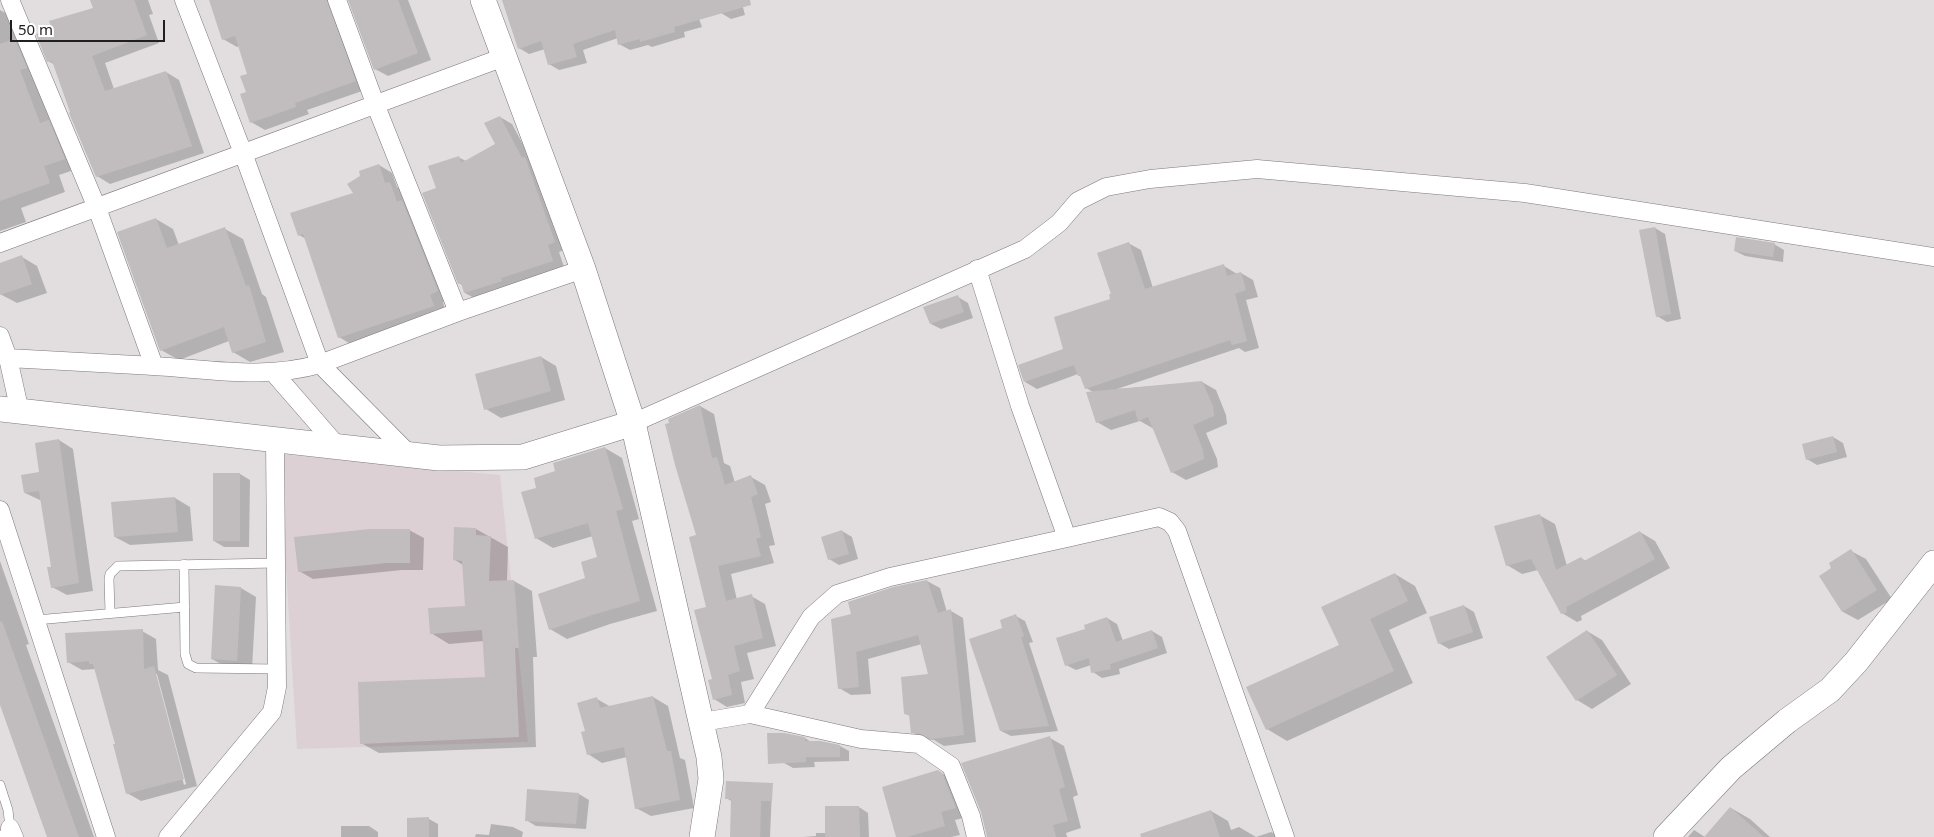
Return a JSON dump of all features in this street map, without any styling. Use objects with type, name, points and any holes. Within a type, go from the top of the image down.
[{"type":"street","points":[[10,0],[97,208],[154,366]]},
{"type":"street","points":[[184,0],[243,153],[320,364],[410,455]]},
{"type":"street","points":[[337,0],[376,106],[458,312]]},
{"type":"street","points":[[483,0],[583,269],[633,423],[709,757],[711,779],[702,837]]},
{"type":"street","points":[[0,243],[376,106],[504,57]]},
{"type":"street","points":[[0,336],[8,358],[10,410],[439,458],[523,457],[633,423],[1025,248],[1059,223],[1078,201],[1106,187],[1150,179],[1257,169],[1525,193],[1934,257]]},
{"type":"street","points":[[8,358],[249,373],[297,370],[320,364],[458,312],[583,269]]},
{"type":"street","points":[[977,269],[1020,406],[1067,538]]},
{"type":"street","points":[[273,372],[339,448]]},
{"type":"street","points":[[168,837],[272,712],[277,687],[275,441]]},
{"type":"street","points":[[0,510],[106,837]]},
{"type":"street","points":[[750,714],[811,617],[837,594],[890,577],[1159,517],[1170,522],[1177,531],[1285,837]]},
{"type":"street","points":[[1666,837],[1731,768],[1787,720],[1830,690],[1856,662],[1934,563]]},
{"type":"street","points":[[702,722],[750,714],[861,739],[919,744],[951,766],[971,816],[976,837]]},
{"type":"lane","points":[[110,613],[110,574],[118,566],[277,563]]},
{"type":"lane","points":[[184,564],[185,654],[192,667],[277,669]]},
{"type":"lane","points":[[36,620],[185,607]]},
{"type":"lane","points":[[0,785],[8,810],[8,834]]},
{"type":"shaded area","points":[[279,454],[500,475],[528,742],[297,749]]},
{"type":"building","points":[[90,0],[134,0],[147,35],[92,56],[105,91],[166,71],[192,146],[96,177],[69,113],[52,61],[47,62],[36,34],[52,29],[49,21],[93,8]]},
{"type":"building","points":[[209,0],[327,0],[356,81],[295,103],[296,107],[250,123],[240,94],[246,92],[240,76],[247,74],[235,36],[222,40]]},
{"type":"building","points":[[348,0],[398,0],[418,53],[374,70]]},
{"type":"building","points":[[502,0],[750,0],[751,5],[674,27],[675,32],[640,42],[640,39],[618,45],[615,30],[573,44],[577,57],[548,65],[541,41],[518,49]]},
{"type":"building","points":[[15,39],[27,68],[20,70],[40,123],[49,120],[65,159],[44,166],[50,183],[0,201],[0,44]]},
{"type":"building","points":[[500,116],[522,158],[525,157],[555,242],[548,245],[553,261],[501,278],[502,281],[464,293],[461,283],[458,284],[422,193],[436,188],[428,166],[459,156],[461,163],[495,144],[484,123]]},
{"type":"building","points":[[379,164],[385,183],[390,182],[397,202],[402,200],[438,291],[430,295],[434,306],[338,338],[303,234],[298,236],[290,213],[353,193],[347,184],[360,176],[359,171]]},
{"type":"building","points":[[156,218],[167,248],[225,227],[246,286],[249,285],[266,342],[232,353],[224,327],[160,351],[117,232]]},
{"type":"building","points":[[1655,227],[1671,314],[1656,317],[1639,230]]},
{"type":"building","points":[[1736,237],[1775,243],[1773,257],[1734,251]]},
{"type":"building","points":[[1129,242],[1145,289],[1224,264],[1227,276],[1241,272],[1246,290],[1235,294],[1247,341],[1232,345],[1230,340],[1085,389],[1074,365],[1024,382],[1018,365],[1063,349],[1054,317],[1110,299],[1109,294],[1111,294],[1097,253]]},
{"type":"building","points":[[22,255],[32,284],[0,295],[0,263]]},
{"type":"building","points":[[958,295],[964,312],[930,324],[923,307]]},
{"type":"building","points":[[541,356],[551,391],[484,410],[475,374]]},
{"type":"building","points":[[1202,381],[1213,406],[1214,416],[1193,425],[1203,450],[1204,459],[1171,473],[1148,417],[1138,421],[1135,410],[1096,423],[1086,392]]},
{"type":"building","points":[[700,405],[712,458],[717,457],[725,485],[751,475],[758,494],[751,497],[761,537],[756,539],[761,556],[718,566],[726,601],[752,594],[763,638],[734,646],[740,671],[728,675],[732,695],[713,700],[708,680],[712,679],[694,610],[706,607],[689,537],[696,535],[665,424],[669,423],[668,419]]},
{"type":"building","points":[[1833,436],[1837,452],[1806,460],[1802,444]]},
{"type":"building","points":[[59,439],[79,583],[51,588],[47,567],[51,567],[39,491],[24,493],[21,475],[39,472],[35,443]]},
{"type":"building","points":[[605,447],[623,509],[616,511],[640,601],[549,630],[538,594],[585,578],[581,562],[597,557],[588,523],[535,539],[521,492],[536,488],[534,478],[555,471],[553,463]]},
{"type":"building","points":[[213,473],[240,473],[240,541],[213,541]]},
{"type":"building","points":[[175,497],[178,532],[114,537],[111,502]]},
{"type":"building","points":[[1540,514],[1556,570],[1581,557],[1584,561],[1640,531],[1655,559],[1566,607],[1567,612],[1561,614],[1531,559],[1506,566],[1494,526]]},
{"type":"building","points":[[454,527],[476,528],[476,535],[491,536],[489,581],[514,580],[519,648],[515,648],[519,737],[360,744],[358,682],[485,677],[482,630],[430,634],[428,608],[465,606],[462,561],[453,560]]},
{"type":"building","points":[[370,529],[410,529],[410,563],[387,563],[298,572],[294,537]]},
{"type":"building","points":[[842,530],[849,554],[828,560],[821,537]]},
{"type":"building","points":[[1851,549],[1877,590],[1842,612],[1819,576],[1831,568],[1829,563]]},
{"type":"building","points":[[1395,573],[1408,601],[1370,619],[1394,671],[1266,730],[1246,687],[1339,645],[1321,607]]},
{"type":"building","points":[[927,580],[938,613],[951,609],[964,735],[931,739],[920,734],[911,733],[909,715],[904,714],[901,677],[928,674],[918,635],[856,652],[859,687],[838,689],[831,619],[851,614],[848,602],[893,587]]},
{"type":"building","points":[[215,585],[241,587],[237,661],[211,659]]},
{"type":"building","points":[[1464,605],[1473,632],[1438,644],[1429,617]]},
{"type":"building","points":[[1016,614],[1024,636],[1021,637],[1049,726],[1000,731],[969,639],[1002,628],[1000,620]]},
{"type":"building","points":[[1107,617],[1116,642],[1152,630],[1158,648],[1110,664],[1111,669],[1091,673],[1089,658],[1065,666],[1056,638],[1085,629],[1084,625]]},
{"type":"building","points":[[2,621],[79,837],[47,837],[0,705],[0,622]]},
{"type":"building","points":[[143,629],[144,669],[154,666],[184,779],[126,794],[113,744],[115,744],[93,664],[89,664],[89,661],[67,663],[65,633]]},
{"type":"building","points":[[1587,630],[1617,675],[1576,701],[1546,657]]},
{"type":"building","points":[[653,696],[667,751],[671,751],[680,800],[635,809],[624,747],[587,755],[581,732],[585,731],[577,703],[597,697],[600,708]]},
{"type":"building","points":[[767,733],[784,733],[805,737],[805,741],[820,741],[840,745],[840,757],[806,757],[806,762],[768,764]]},
{"type":"building","points":[[1050,736],[1065,787],[1059,789],[1068,821],[1053,825],[1056,837],[987,837],[981,812],[961,763]]},
{"type":"building","points":[[938,770],[942,773],[956,808],[941,812],[945,826],[907,837],[896,837],[882,787]]},
{"type":"building","points":[[726,781],[773,783],[772,801],[761,801],[760,837],[730,837],[731,799],[725,799]]},
{"type":"building","points":[[527,789],[579,793],[576,824],[525,821]]},
{"type":"building","points":[[825,806],[859,806],[860,837],[825,837]]},
{"type":"building","points":[[1730,807],[1764,837],[1704,837]]},
{"type":"building","points":[[1211,810],[1220,837],[1141,837],[1140,834]]},
{"type":"building","points":[[429,817],[429,837],[407,837],[407,818]]}]
